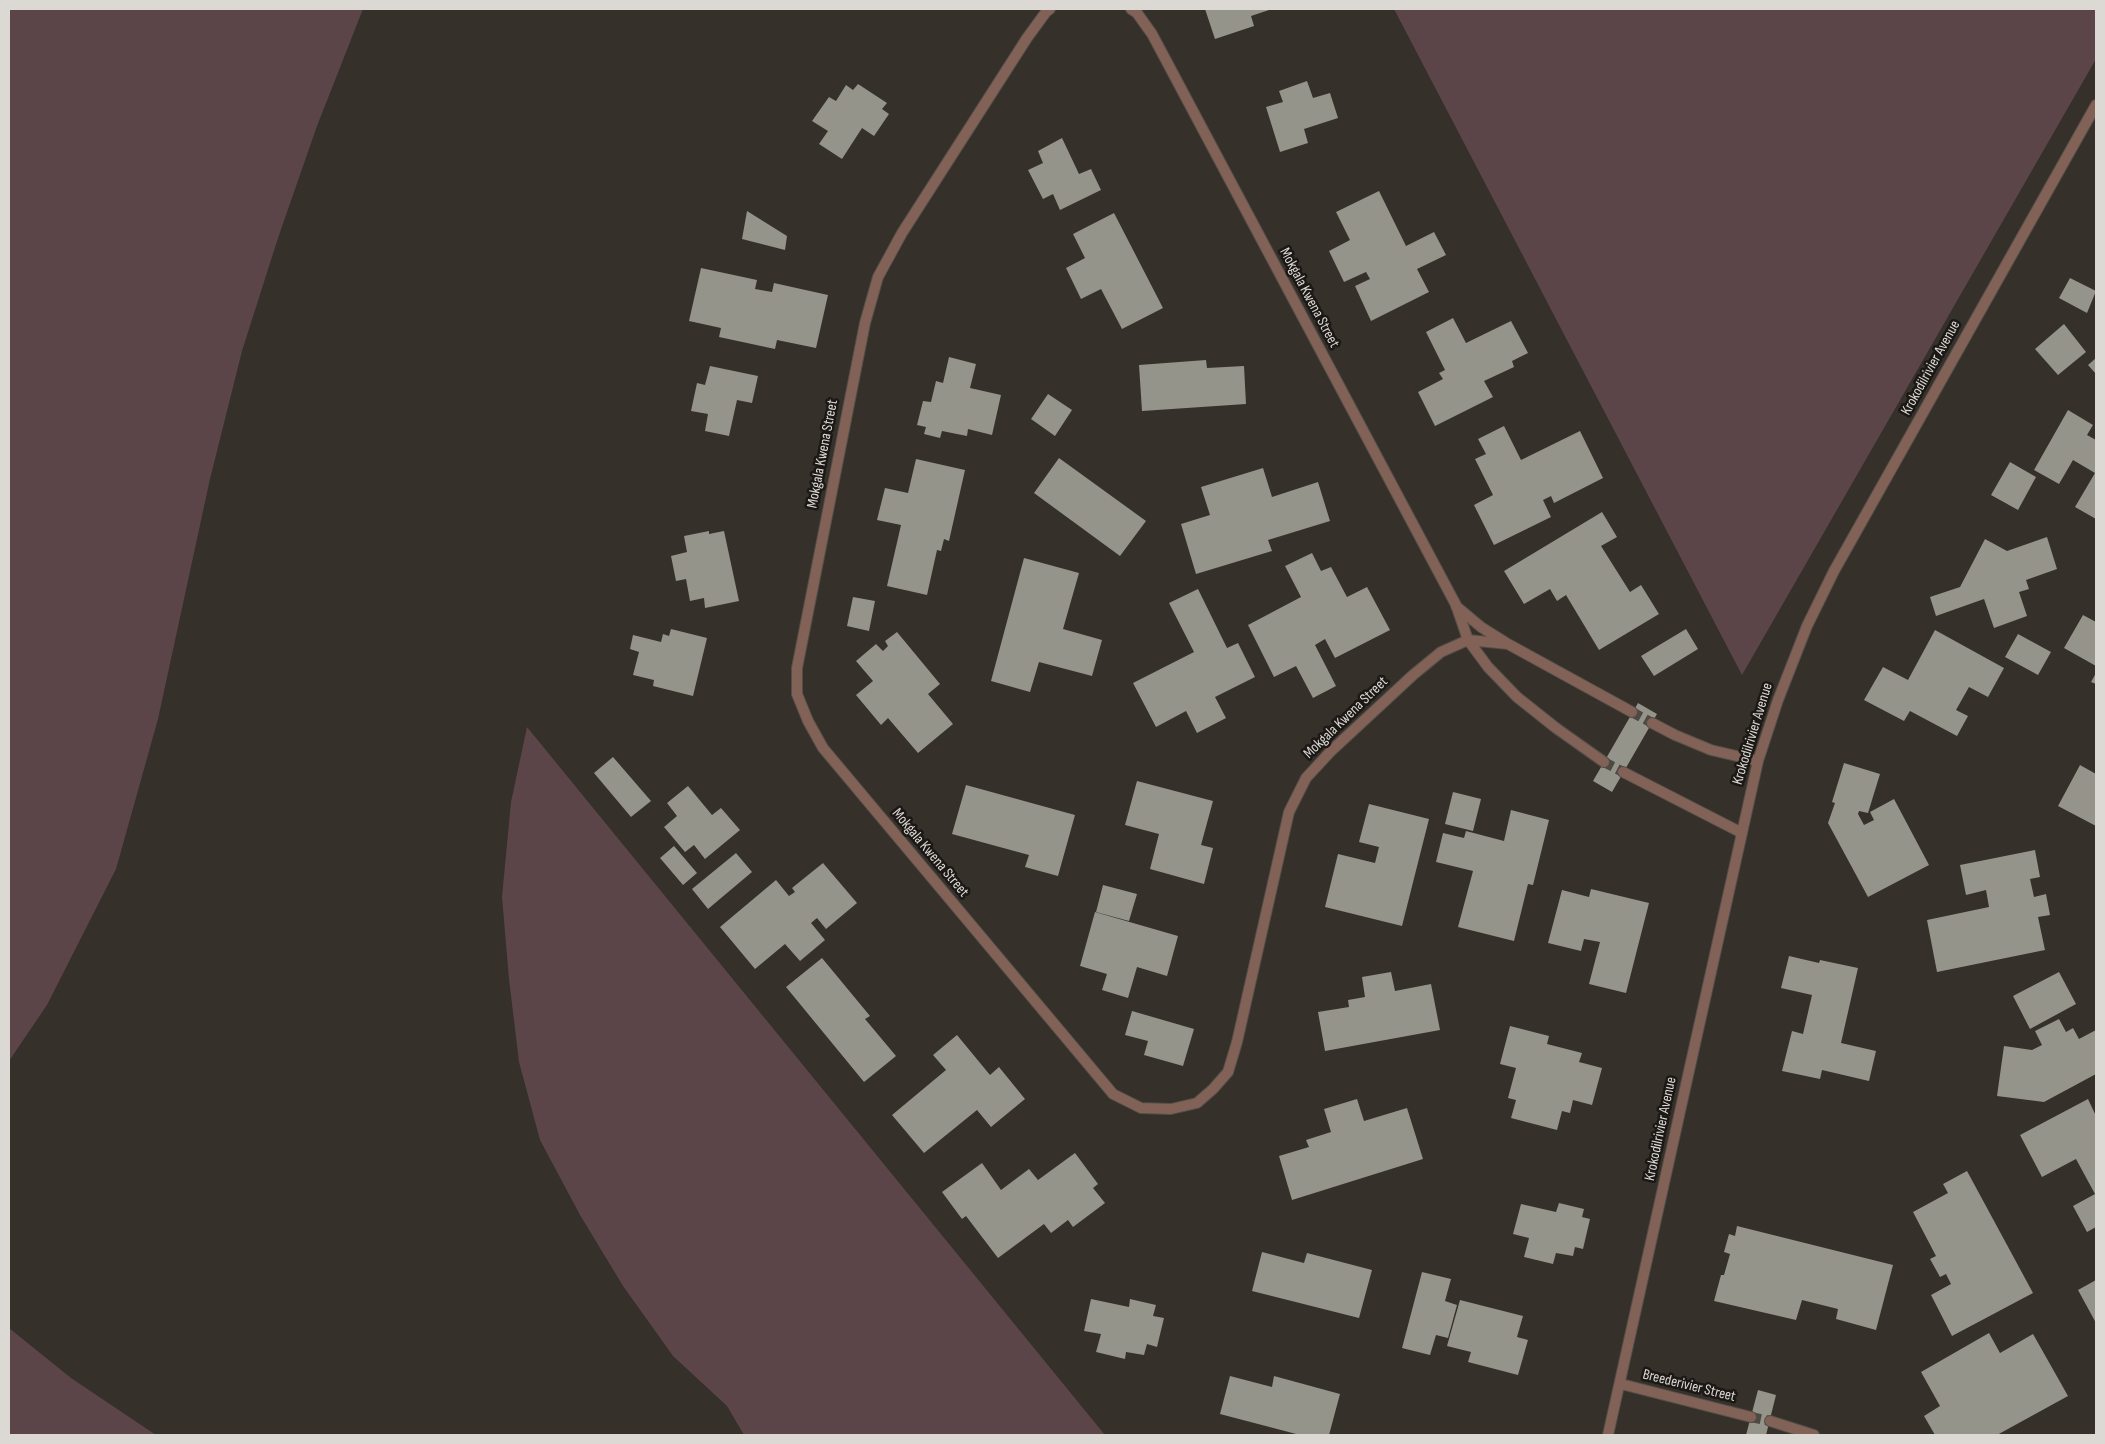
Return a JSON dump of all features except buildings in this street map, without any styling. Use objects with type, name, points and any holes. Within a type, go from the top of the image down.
[{"type":"street","name":"Mokgala Kwena Street","points":[[1050,9],[1026,38],[902,233],[878,277],[865,323],[797,668],[798,694],[808,721],[823,748],[1113,1094],[1141,1108],[1171,1109],[1197,1103],[1228,1072],[1237,1042],[1289,812],[1306,778],[1331,751],[1441,652],[1468,640],[1508,644]]},
{"type":"street","name":"Mokgala Kwena Street","points":[[1132,9],[1152,34],[1456,606],[1468,640],[1488,667],[1517,696],[1556,728],[1604,762]]},
{"type":"street","name":"Krokodilrivier Avenue","points":[[1608,1435],[1621,1384],[1758,761],[1778,700],[1807,626],[1834,571],[2096,105]]},
{"type":"street","name":"Mokgala Kwena Street","points":[[1456,606],[1481,627],[1508,644],[1632,712]]},
{"type":"street","points":[[1652,723],[1711,750],[1758,761]]},
{"type":"street","points":[[1623,772],[1742,833]]},
{"type":"street","name":"Breederivier Street","points":[[1621,1384],[1751,1416]]},
{"type":"street","points":[[1770,1421],[1814,1435]]},
{"type":"shaded area","points":[[9,9],[363,9],[317,126],[278,238],[242,351],[210,479],[158,719],[116,869],[47,1005],[9,1061]]},
{"type":"shaded area","points":[[1394,9],[2096,9],[2096,59],[1742,675]]},
{"type":"shaded area","points":[[527,727],[1105,1435],[744,1435],[727,1406],[673,1356],[623,1286],[580,1215],[540,1140],[519,1062],[502,897],[511,802]]},
{"type":"shaded area","points":[[9,1328],[71,1378],[156,1435],[9,1435]]},
{"type":"tunnel","points":[[1632,712],[1652,723]]},
{"type":"tunnel","points":[[1604,762],[1623,772]]},
{"type":"tunnel","points":[[1751,1417],[1770,1421]]}]
